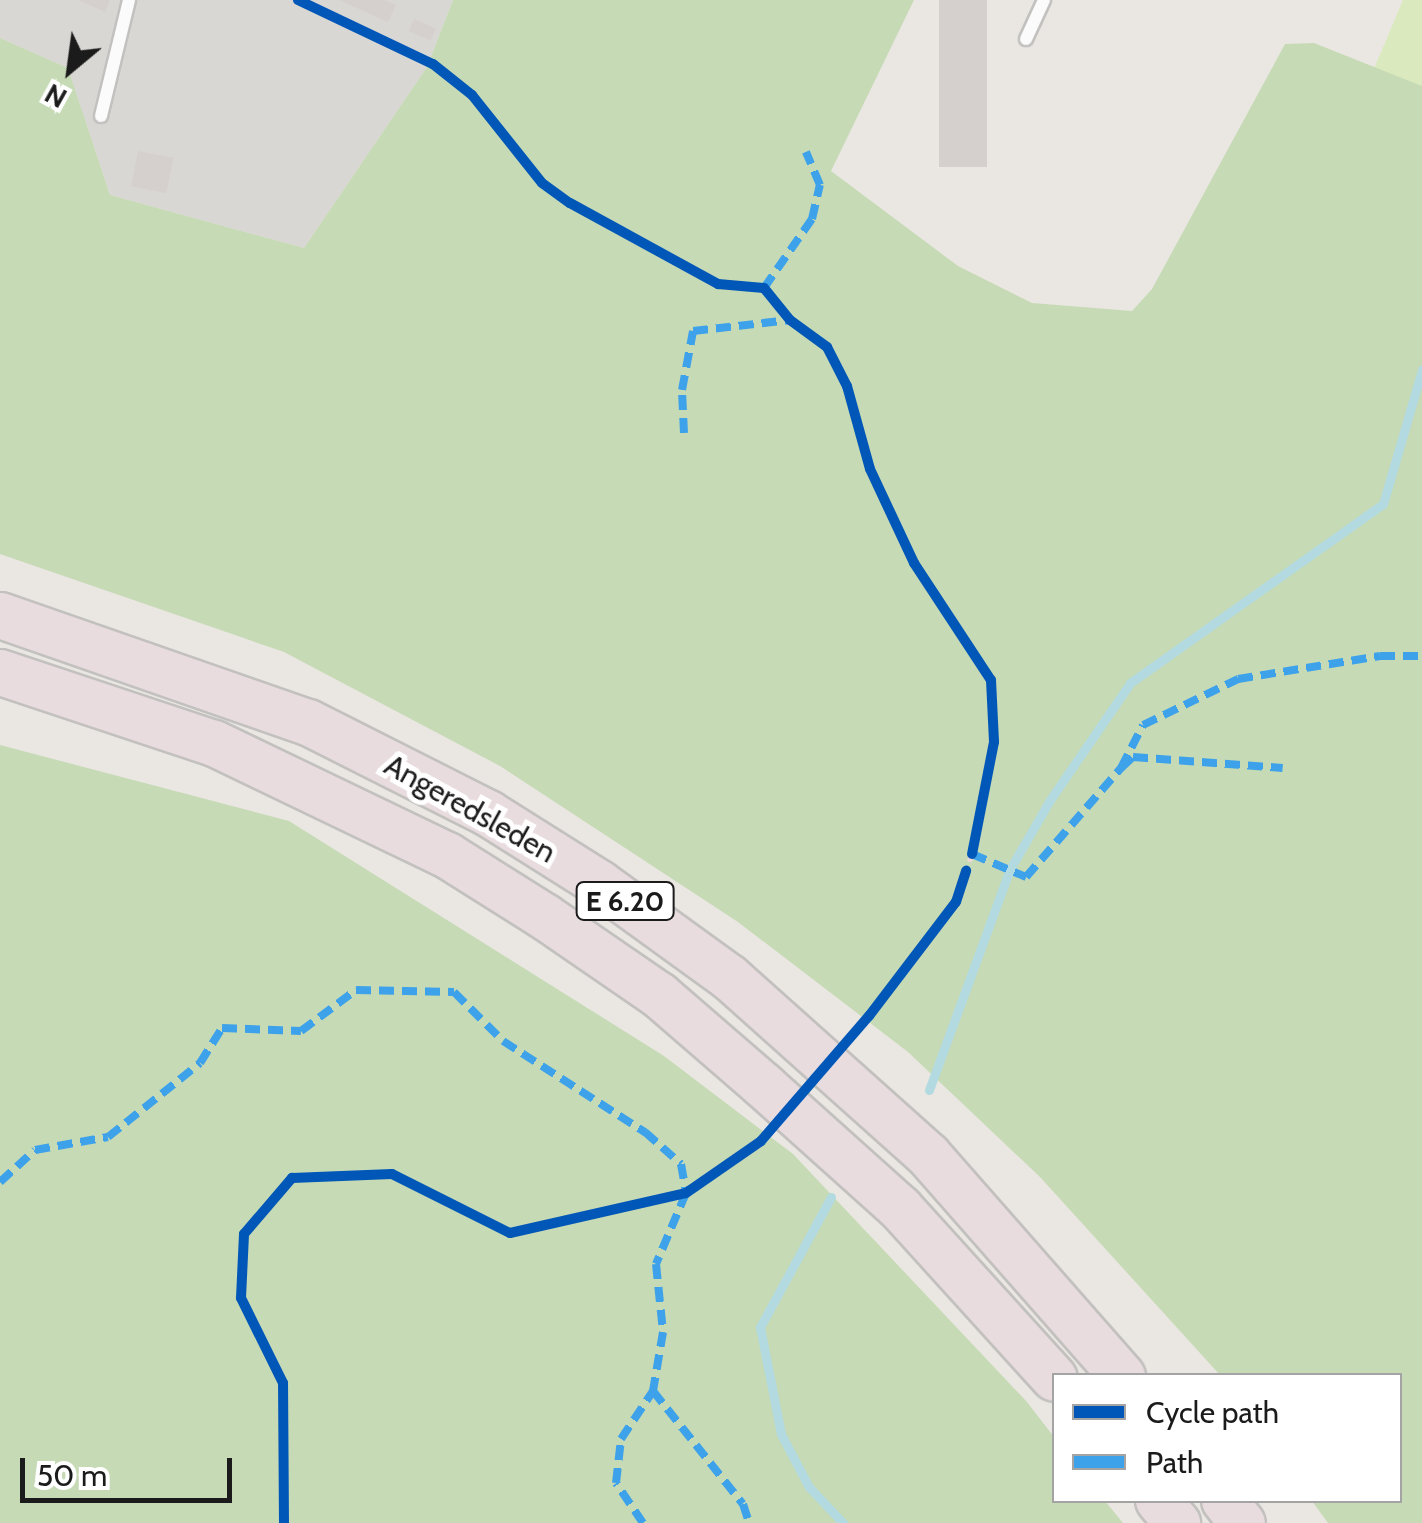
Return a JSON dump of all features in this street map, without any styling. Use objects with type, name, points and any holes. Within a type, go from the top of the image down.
[{"type":"highway","name":"Angeredsleden","points":[[0,615],[226,689],[308,722],[488,812],[600,882],[729,976],[915,1142],[1119,1373]]},
{"type":"highway","name":"Angeredsleden","points":[[0,672],[214,743],[446,855],[544,916],[659,995],[764,1084],[900,1208],[1052,1376]]},
{"type":"highway","points":[[1160,1503],[1177,1523]]},
{"type":"highway","points":[[1226,1503],[1242,1523]]},
{"type":"lane","points":[[101,116],[129,0]]},
{"type":"lane","points":[[1026,39],[1044,0]]},
{"type":"path","points":[[966,870],[972,854]]},
{"type":"shaded area","points":[[0,0],[453,0],[427,67],[304,248],[110,195],[68,68],[0,38]]},
{"type":"green space","points":[[453,0],[914,0],[831,171],[958,266],[1032,303],[1132,311],[1152,289],[1285,44],[1314,43],[1422,86],[1422,1523],[1328,1523],[1313,1503],[1402,1503],[1402,1373],[1218,1373],[1040,1177],[908,1052],[738,922],[500,766],[284,652],[0,554],[0,38],[68,68],[110,195],[304,248],[427,67]]},
{"type":"green space","points":[[1403,0],[1422,0],[1422,86],[1373,71]]},
{"type":"green space","points":[[0,745],[289,821],[664,1056],[793,1154],[1027,1402],[1052,1434],[1052,1503],[1107,1503],[1123,1523],[0,1523]]},
{"type":"building","points":[[78,0],[110,0],[105,12]]},
{"type":"building","points":[[339,0],[384,0],[396,5],[388,22]]},
{"type":"building","points":[[939,0],[987,0],[987,167],[939,167]]},
{"type":"building","points":[[414,19],[436,29],[431,41],[409,31]]},
{"type":"building","points":[[138,151],[173,158],[166,193],[131,186]]},
{"type":"waterway","points":[[929,1090],[1010,869],[1050,800],[1130,683],[1383,504],[1422,370]]},
{"type":"waterway","points":[[831,1197],[760,1327],[781,1434],[809,1487],[843,1523]]},
{"type":"marked path","points":[[764,288],[812,219],[820,185],[806,152]]},
{"type":"marked path","points":[[684,433],[682,390],[693,331],[790,320]]},
{"type":"marked path","points":[[973,845],[972,854],[1026,877],[1121,768],[1143,725],[1238,679],[1380,656],[1422,656]]},
{"type":"marked path","points":[[1121,768],[1133,757],[1283,768]]},
{"type":"marked path","points":[[0,1182],[35,1150],[108,1137],[200,1063],[222,1028],[301,1031],[356,990],[454,992],[503,1041],[645,1132],[681,1164],[686,1193],[656,1264],[663,1332],[653,1391],[743,1504],[749,1523]]},
{"type":"marked path","points":[[643,1523],[616,1483],[621,1439],[653,1391]]},
{"type":"cycle path","points":[[298,0],[433,64],[472,95],[542,183],[570,203],[718,284],[764,288],[790,320],[827,347],[847,386],[870,469],[914,563],[991,680],[994,742],[972,854]]},
{"type":"cycle path","points":[[284,1523],[283,1383],[241,1298],[244,1234],[292,1178],[392,1174],[510,1233],[686,1193],[761,1141],[869,1016],[956,902],[966,871]]}]
